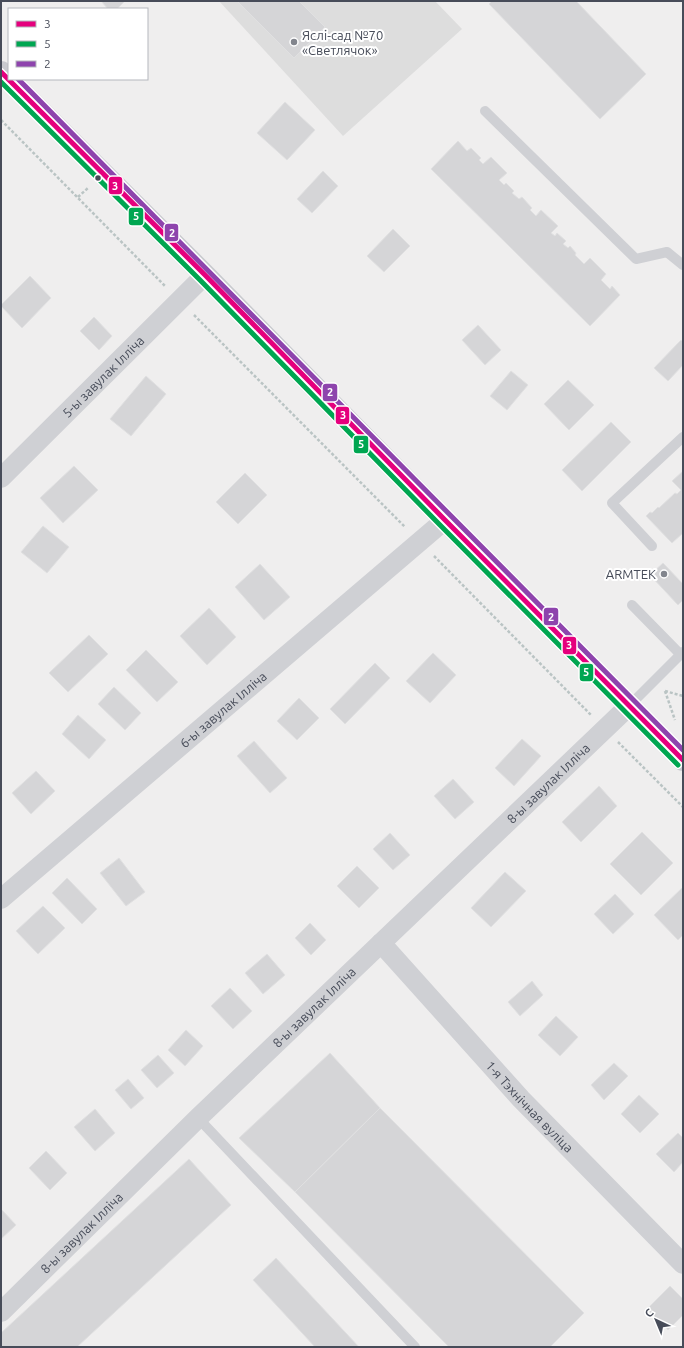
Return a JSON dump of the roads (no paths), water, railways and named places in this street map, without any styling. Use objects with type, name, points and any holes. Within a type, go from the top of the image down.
[{"type":"main road","points":[[9,80],[205,275],[683,760]]},
{"type":"street","name":"5-ы завулак Ілліча","points":[[1,478],[205,275]]},
{"type":"street","name":"6-ы завулак Ілліча","points":[[1,899],[445,520]]},
{"type":"street","name":"8-ы завулак Ілліча","points":[[1,1312],[198,1118],[630,705]]},
{"type":"street","name":"1-я Тэхнічная вуліца","points":[[382,943],[521,1099],[683,1264]]},
{"type":"lane","points":[[485,111],[636,259],[667,252],[683,265]]},
{"type":"lane","points":[[652,546],[612,503],[683,437]]},
{"type":"lane","points":[[630,705],[682,653],[632,605]]},
{"type":"lane","points":[[198,1118],[415,1347]]},
{"type":"place","name":"Яслі-сад №70 «Светлячок»","points":[[294,42]]},
{"type":"place","name":"ARMTEK","points":[[664,574]]}]
